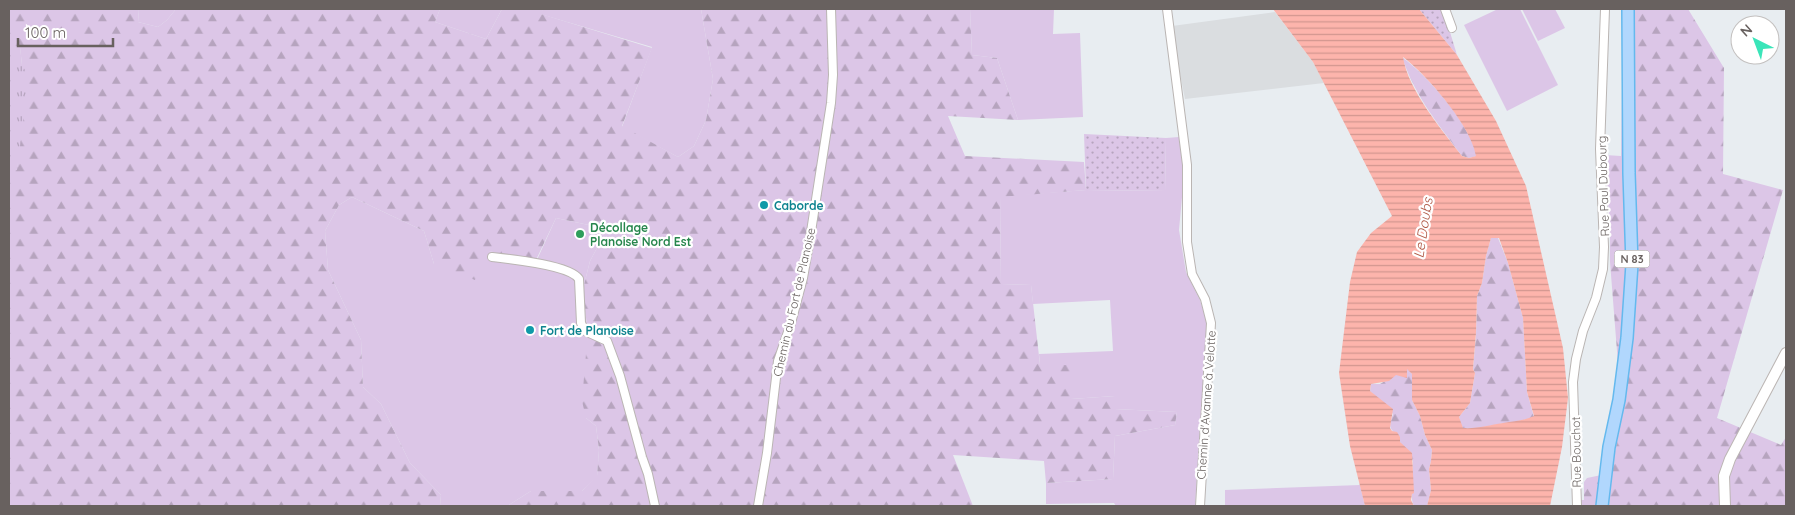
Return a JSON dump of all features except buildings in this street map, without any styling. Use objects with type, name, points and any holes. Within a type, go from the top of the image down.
[{"type":"main road","name":"N 83","points":[[1602,506],[1626,338],[1632,264],[1629,173],[1628,9]]},
{"type":"street","name":"Chemin du Fort de Planoise","points":[[758,506],[767,453],[778,361],[803,278],[831,103],[833,75],[831,9]]},
{"type":"street","name":"Chemin d'Avanne à Velotte","points":[[1167,9],[1187,165],[1187,242],[1192,274],[1204,298],[1211,323],[1200,506]]},
{"type":"street","points":[[1445,9],[1452,28]]},
{"type":"street","name":"Rue Paul Dubourg","points":[[1575,398],[1573,382],[1576,359],[1604,269],[1600,149],[1605,9]]},
{"type":"street","points":[[492,257],[521,260],[576,274],[579,279],[581,323],[585,331],[607,341],[620,376],[648,474],[655,506]]},
{"type":"street","points":[[1725,506],[1724,476],[1730,459],[1786,353]]},
{"type":"street","name":"Rue Bouchot","points":[[1575,398],[1577,506]]},
{"type":"shaded area","points":[[1275,12],[1313,62],[1324,83],[1185,99],[1172,26]]},
{"type":"green space","points":[[9,9],[139,9],[138,22],[158,27],[176,9],[440,9],[435,22],[486,39],[502,9],[543,9],[541,14],[652,48],[622,126],[678,157],[694,146],[706,120],[713,79],[701,9],[970,9],[972,55],[997,58],[1018,120],[948,116],[965,156],[1084,162],[1086,190],[1000,197],[1001,284],[1031,285],[1040,365],[1071,365],[1071,399],[1115,396],[1115,409],[1177,412],[1175,425],[1115,436],[1113,479],[1046,483],[1044,461],[953,455],[973,506],[507,506],[531,491],[582,491],[597,476],[599,450],[596,426],[586,418],[582,401],[588,330],[582,293],[590,261],[597,248],[598,227],[556,218],[535,262],[489,251],[475,280],[434,264],[424,231],[352,197],[339,205],[325,231],[328,270],[361,340],[363,387],[381,404],[410,463],[441,495],[440,506],[9,506],[9,170],[17,169],[22,65],[20,47],[9,47]]},
{"type":"green space","points":[[139,9],[176,9],[158,27],[138,22]]},
{"type":"green space","points":[[440,9],[502,9],[486,39],[435,22]]},
{"type":"green space","points":[[543,9],[701,9],[713,79],[706,120],[694,146],[678,157],[622,127],[652,47],[540,14]]},
{"type":"green space","points":[[970,9],[1054,9],[1053,34],[1080,33],[1083,117],[1018,120],[997,58],[972,55]]},
{"type":"green space","points":[[1419,9],[1443,9],[1457,55]]},
{"type":"green space","points":[[1498,9],[1520,9],[1558,85],[1507,111],[1464,25]]},
{"type":"green space","points":[[1522,9],[1555,9],[1565,28],[1538,41]]},
{"type":"green space","points":[[1630,9],[1688,9],[1724,68],[1723,174],[1783,190],[1717,418],[1781,445],[1786,437],[1786,506],[1581,506],[1580,500],[1584,500],[1584,482],[1587,478],[1611,473],[1622,415],[1610,262],[1605,155],[1621,156],[1623,21]]},
{"type":"green space","points":[[20,46],[22,65],[29,77],[17,170],[9,170],[9,47]]},
{"type":"green space","points":[[1402,57],[1424,76],[1447,102],[1466,130],[1477,156],[1469,158],[1462,156],[1420,97]]},
{"type":"green space","points":[[1084,134],[1166,138],[1165,191],[1086,190]]},
{"type":"green space","points":[[1179,137],[1184,175],[1179,230],[1186,272],[1200,300],[1207,322],[1195,506],[1116,506],[1114,503],[1046,504],[1046,483],[1113,479],[1115,436],[1175,425],[1177,412],[1115,409],[1115,396],[1071,399],[1040,365],[1039,354],[1113,351],[1110,300],[1033,304],[1031,285],[1001,284],[1000,196],[1086,190],[1165,191],[1166,138]]},
{"type":"green space","points":[[352,197],[424,231],[434,264],[489,251],[536,262],[556,218],[598,227],[597,248],[590,261],[582,293],[588,330],[586,418],[596,426],[599,450],[597,477],[582,491],[531,491],[507,506],[440,506],[441,495],[410,463],[381,404],[363,387],[361,340],[328,270],[325,231],[339,205]]},
{"type":"green space","points":[[1491,238],[1498,238],[1508,263],[1523,318],[1527,392],[1534,417],[1517,422],[1475,429],[1462,428],[1459,417],[1470,403],[1475,373],[1473,369],[1477,296],[1482,283]]},
{"type":"green space","points":[[1407,368],[1412,374],[1412,400],[1432,450],[1429,469],[1431,490],[1427,506],[1414,506],[1412,497],[1413,461],[1400,442],[1400,437],[1390,427],[1393,414],[1370,391],[1371,384],[1380,384]]},
{"type":"green space","points":[[1360,485],[1365,506],[1225,506],[1225,490]]},
{"type":"water","name":"Le Doubs","points":[[1273,9],[1419,9],[1457,55],[1496,121],[1526,186],[1563,348],[1568,398],[1562,447],[1550,506],[1427,506],[1431,490],[1429,469],[1432,450],[1412,400],[1412,374],[1407,369],[1407,378],[1396,375],[1389,381],[1371,384],[1370,391],[1393,409],[1390,428],[1392,431],[1397,432],[1400,442],[1412,453],[1414,493],[1411,500],[1414,506],[1365,506],[1350,446],[1339,373],[1350,282],[1357,252],[1371,233],[1392,216],[1313,62]],"holes":[[[1403,57],[1424,76],[1447,102],[1473,144],[1476,156],[1469,158],[1462,156],[1436,122],[1412,83]],[[1491,238],[1499,238],[1523,318],[1527,392],[1534,416],[1518,421],[1463,428],[1459,417],[1470,403],[1475,373],[1473,369],[1477,296],[1482,283]]]},
{"type":"place","name":"Caborde","points":[[764,205]]},
{"type":"place","name":"Décollage Planoise Nord Est","points":[[580,234]]},
{"type":"place","name":"Fort de Planoise","points":[[530,330]]}]
